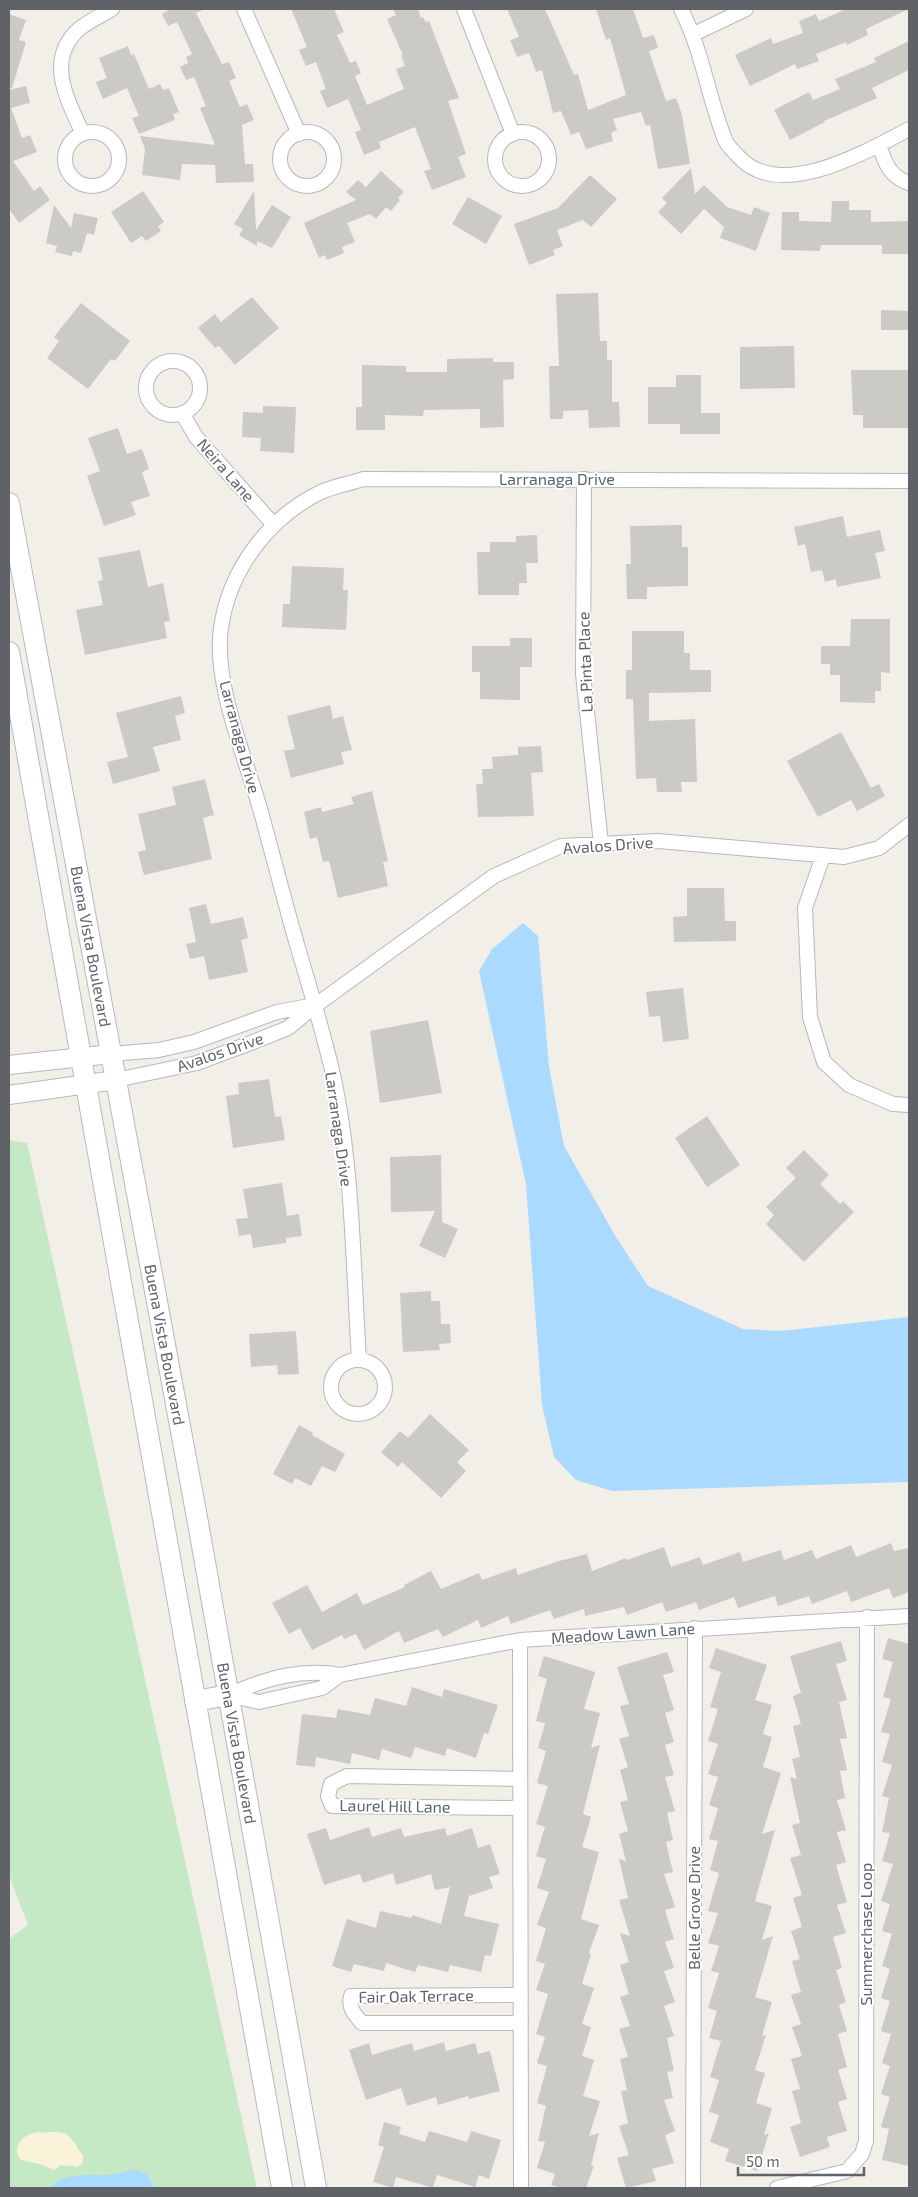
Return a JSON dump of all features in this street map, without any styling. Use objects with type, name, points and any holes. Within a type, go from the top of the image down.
[{"type":"main road","name":"Buena Vista Boulevard","points":[[9,503],[229,1695],[316,2188]]},
{"type":"main road","name":"Buena Vista Boulevard","points":[[9,652],[282,2188]]},
{"type":"main road","points":[[195,1701],[229,1695]]},
{"type":"street","points":[[83,134],[61,84],[60,66],[70,38],[81,27],[112,9]]},
{"type":"street","points":[[244,9],[299,134]]},
{"type":"street","points":[[464,9],[513,134]]},
{"type":"street","points":[[681,9],[694,34],[727,143],[743,162],[757,171],[775,176],[809,172],[824,168],[880,145],[909,128]]},
{"type":"street","points":[[694,34],[746,9]]},
{"type":"street","points":[[880,145],[889,171],[898,179],[909,183]]},
{"type":"street","name":"Neira Lane","points":[[182,413],[196,437],[273,524]]},
{"type":"street","name":"La Pinta Place","points":[[584,479],[583,674],[601,844]]},
{"type":"street","name":"Larranaga Drive","points":[[360,1360],[346,1154],[332,1073],[316,1005],[226,694],[221,629],[228,600],[238,575],[256,546],[273,524],[302,502],[323,491],[363,480],[909,481]]},
{"type":"street","name":"Avalos Drive","points":[[116,1080],[197,1063],[288,1028],[316,1005],[494,876],[560,846],[658,841],[844,857],[879,848],[909,826]]},
{"type":"street","points":[[823,856],[805,908],[810,1017],[824,1062],[849,1085],[893,1104],[909,1106]]},
{"type":"street","name":"Avalos Drive","points":[[111,1054],[159,1050],[194,1042],[277,1012],[316,1005]]},
{"type":"street","points":[[9,1066],[111,1054]]},
{"type":"street","points":[[9,1095],[85,1086],[116,1080]]},
{"type":"street","name":"Meadow Lawn Lane","points":[[229,1695],[255,1682],[320,1671],[340,1675],[520,1640],[909,1616]]},
{"type":"street","name":"Summerchase Loop","points":[[777,2188],[847,2171],[862,2154],[866,2141],[867,1618]]},
{"type":"street","name":"Belle Grove Drive","points":[[693,2188],[695,1628]]},
{"type":"street","points":[[520,1640],[521,2188]]},
{"type":"street","name":"Meadow Lawn Lane","points":[[229,1695],[259,1702],[322,1688],[340,1675]]},
{"type":"street","name":"Laurel Hill Lane","points":[[520,1779],[347,1776],[331,1784],[328,1796],[332,1806],[520,1808]]},
{"type":"street","name":"Fair Oak Terrace","points":[[520,1995],[351,1996],[349,2002],[353,2013],[362,2022],[521,2022]]},
{"type":"green space","points":[[9,1140],[27,1143],[257,2188],[9,2188],[9,1939],[28,1925],[9,1876]]},
{"type":"sand","points":[[37,2132],[62,2132],[66,2134],[73,2140],[83,2156],[83,2163],[77,2167],[61,2165],[54,2170],[40,2164],[21,2160],[17,2150],[20,2142],[27,2135]]},
{"type":"water","points":[[523,923],[538,936],[549,1067],[564,1146],[616,1237],[648,1286],[743,1329],[781,1331],[909,1317],[909,1482],[612,1491],[576,1480],[554,1457],[542,1405],[526,1184],[479,971],[492,949]]},
{"type":"water","points":[[134,2169],[147,2174],[154,2188],[49,2188],[63,2179],[71,2177],[110,2175]]},
{"type":"building","points":[[170,9],[205,9],[196,13],[222,64],[229,62],[236,78],[229,81],[240,107],[247,104],[254,120],[242,125],[245,164],[253,164],[254,182],[216,183],[215,165],[182,164],[180,180],[142,175],[145,149],[140,136],[215,145],[200,108],[206,106],[194,77],[186,80],[180,67],[188,63],[186,57],[192,54],[177,22],[168,26],[162,14]]},
{"type":"building","points":[[291,9],[334,9],[344,32],[337,35],[350,63],[356,61],[361,73],[355,76],[367,105],[404,89],[396,69],[405,66],[401,55],[403,55],[387,19],[396,15],[393,9],[418,9],[421,18],[423,17],[426,22],[429,21],[459,98],[448,101],[466,154],[458,157],[466,177],[432,190],[424,171],[431,169],[415,127],[379,142],[381,148],[364,155],[355,132],[361,130],[348,99],[327,108],[320,91],[326,89],[316,62],[306,66],[299,50],[307,47]]},
{"type":"building","points":[[507,9],[545,9],[574,75],[578,74],[588,110],[626,95],[610,38],[606,40],[596,9],[633,9],[643,38],[654,35],[658,48],[649,51],[666,101],[676,98],[682,115],[690,164],[658,169],[650,125],[646,126],[641,112],[613,119],[617,130],[611,133],[613,141],[586,149],[579,132],[571,135],[561,111],[553,113],[542,70],[536,72],[529,53],[517,57],[510,40],[519,37]]},
{"type":"building","points":[[846,9],[909,9],[866,29],[868,35],[847,45],[846,42],[816,54],[819,61],[797,69],[795,64],[750,86],[735,55],[771,38],[773,44],[803,33],[799,21],[816,14],[819,21]]},
{"type":"building","points":[[9,14],[26,20],[19,40],[26,42],[12,88],[9,87]]},
{"type":"building","points":[[909,41],[909,70],[872,88],[877,98],[824,121],[790,140],[774,110],[809,92],[813,100],[840,89],[835,79],[876,62],[874,58]]},
{"type":"building","points":[[128,46],[131,55],[134,54],[149,89],[160,84],[163,90],[169,88],[179,112],[173,114],[175,120],[139,134],[132,118],[139,116],[127,88],[103,99],[96,82],[107,78],[99,58]]},
{"type":"building","points":[[26,86],[30,103],[11,108],[22,138],[30,135],[37,152],[13,161],[34,191],[40,186],[50,200],[19,223],[9,209],[9,90]]},
{"type":"building","points":[[691,168],[695,194],[704,185],[727,207],[751,215],[754,207],[770,213],[756,251],[720,238],[724,227],[704,209],[681,234],[658,212],[667,203],[662,198]]},
{"type":"building","points":[[381,171],[404,192],[398,198],[400,200],[391,211],[386,207],[376,219],[370,214],[347,223],[355,242],[342,247],[344,253],[327,260],[325,255],[319,258],[304,223],[356,200],[346,192],[358,180],[366,187]]},
{"type":"building","points":[[590,175],[617,199],[591,227],[583,220],[557,230],[563,246],[553,250],[555,255],[529,265],[514,224],[558,208]]},
{"type":"building","points":[[143,191],[164,222],[158,226],[161,231],[146,241],[142,236],[131,243],[111,212]]},
{"type":"building","points":[[254,191],[256,230],[272,205],[291,217],[272,248],[257,241],[257,246],[239,235],[243,229],[234,224]]},
{"type":"building","points":[[468,197],[502,216],[486,244],[452,224]]},
{"type":"building","points":[[832,201],[849,201],[849,210],[871,210],[871,222],[909,221],[909,254],[882,254],[882,245],[821,245],[820,251],[781,250],[782,212],[799,212],[799,221],[831,222]]},
{"type":"building","points":[[54,205],[71,228],[74,213],[98,218],[94,235],[87,233],[81,253],[73,251],[72,256],[55,252],[57,246],[46,243]]},
{"type":"building","points":[[598,293],[600,341],[607,341],[607,360],[612,360],[612,402],[619,402],[620,427],[589,428],[588,410],[563,411],[563,419],[550,419],[549,366],[559,366],[556,294]]},
{"type":"building","points":[[252,297],[279,328],[235,365],[219,346],[215,348],[198,328],[215,314],[221,322]]},
{"type":"building","points":[[81,303],[130,341],[115,361],[111,359],[88,389],[47,358],[59,341],[54,337]]},
{"type":"building","points":[[881,310],[909,311],[909,330],[881,330]]},
{"type":"building","points":[[794,346],[795,388],[740,389],[740,347]]},
{"type":"building","points":[[493,358],[493,362],[514,362],[514,379],[503,380],[504,427],[480,428],[480,409],[424,410],[423,416],[385,415],[385,430],[356,430],[356,407],[362,407],[362,365],[406,366],[406,372],[447,372],[447,359]]},
{"type":"building","points":[[851,370],[909,370],[909,428],[863,428],[863,415],[853,415]]},
{"type":"building","points":[[676,375],[701,375],[701,413],[720,413],[720,434],[680,434],[680,424],[648,424],[648,387],[676,387]]},
{"type":"building","points":[[263,406],[296,407],[294,453],[260,451],[261,438],[242,437],[243,412],[263,413]]},
{"type":"building","points":[[118,428],[127,454],[142,449],[149,469],[142,472],[150,496],[131,502],[136,515],[104,526],[87,476],[100,471],[88,438]]},
{"type":"building","points":[[843,516],[847,537],[880,530],[885,551],[875,553],[881,578],[837,587],[836,579],[825,582],[822,570],[811,572],[805,544],[798,546],[794,527]]},
{"type":"building","points":[[682,525],[682,547],[688,547],[688,586],[647,587],[647,599],[627,599],[626,564],[631,564],[630,526]]},
{"type":"building","points":[[537,535],[538,563],[526,563],[527,583],[519,583],[519,595],[478,595],[477,552],[490,552],[490,542],[516,542],[516,536]]},
{"type":"building","points":[[140,550],[148,587],[163,583],[170,621],[164,622],[167,638],[85,655],[76,610],[103,605],[98,581],[103,580],[98,558]]},
{"type":"building","points":[[292,566],[344,568],[343,590],[348,590],[346,630],[282,627],[283,604],[290,604]]},
{"type":"building","points":[[851,619],[890,619],[890,673],[881,672],[881,691],[875,691],[875,703],[840,702],[840,675],[830,675],[830,664],[821,664],[821,646],[850,646]]},
{"type":"building","points":[[632,631],[684,631],[684,653],[690,653],[690,670],[711,670],[711,692],[649,693],[649,721],[695,719],[697,782],[681,782],[682,792],[657,792],[656,778],[636,779],[633,699],[626,699],[626,670],[632,670]]},
{"type":"building","points":[[510,638],[532,638],[532,667],[520,667],[520,700],[480,699],[480,672],[472,672],[472,646],[510,646]]},
{"type":"building","points":[[181,696],[185,713],[175,716],[181,740],[153,747],[160,771],[113,784],[107,762],[128,757],[116,713]]},
{"type":"building","points":[[330,705],[333,719],[343,716],[352,750],[341,752],[344,764],[291,778],[284,751],[295,749],[287,716]]},
{"type":"building","points":[[841,732],[871,788],[879,784],[885,796],[857,811],[851,800],[818,817],[787,761]]},
{"type":"building","points":[[541,746],[543,772],[531,773],[534,816],[478,817],[476,784],[483,784],[482,769],[493,769],[492,757],[518,755],[518,747]]},
{"type":"building","points":[[205,779],[214,815],[203,818],[212,859],[144,875],[138,852],[146,850],[138,814],[176,805],[172,787]]},
{"type":"building","points":[[372,791],[388,861],[383,862],[388,886],[338,898],[329,861],[323,862],[317,837],[310,839],[304,812],[321,807],[322,812],[354,804],[351,797]]},
{"type":"building","points":[[687,888],[724,888],[725,921],[736,921],[736,941],[674,942],[673,917],[687,916]]},
{"type":"building","points":[[206,904],[211,924],[243,917],[248,938],[241,940],[248,972],[209,980],[204,956],[190,959],[186,944],[196,942],[189,908]]},
{"type":"building","points":[[683,988],[689,1039],[663,1042],[660,1016],[649,1017],[646,992]]},
{"type":"building","points":[[428,1020],[442,1093],[380,1103],[370,1031]]},
{"type":"building","points":[[269,1079],[275,1117],[281,1116],[285,1140],[233,1148],[226,1096],[239,1094],[238,1083]]},
{"type":"building","points":[[707,1116],[740,1165],[707,1187],[675,1138]]},
{"type":"building","points":[[804,1150],[829,1175],[820,1184],[840,1204],[843,1201],[854,1212],[804,1262],[766,1224],[774,1215],[766,1207],[796,1178],[786,1168]]},
{"type":"building","points":[[441,1155],[442,1222],[458,1229],[445,1258],[419,1246],[435,1211],[391,1212],[390,1157]]},
{"type":"building","points":[[282,1183],[287,1216],[299,1214],[302,1236],[286,1238],[286,1243],[253,1248],[251,1234],[239,1236],[236,1219],[248,1218],[243,1189]]},
{"type":"building","points":[[431,1291],[431,1301],[440,1301],[441,1324],[450,1324],[451,1343],[439,1344],[440,1350],[403,1352],[400,1293]]},
{"type":"building","points":[[296,1331],[299,1374],[278,1375],[277,1365],[251,1367],[249,1334]]},
{"type":"building","points":[[430,1414],[469,1450],[457,1462],[466,1471],[441,1498],[402,1462],[398,1467],[381,1452],[400,1431],[408,1438]]},
{"type":"building","points":[[299,1425],[313,1433],[312,1435],[345,1454],[335,1472],[322,1466],[311,1486],[295,1478],[292,1484],[273,1474]]},
{"type":"building","points":[[891,1543],[894,1551],[909,1548],[909,1592],[893,1598],[889,1588],[851,1602],[847,1591],[812,1604],[809,1596],[778,1606],[775,1596],[738,1608],[734,1597],[699,1610],[696,1602],[666,1612],[662,1602],[627,1615],[624,1607],[585,1616],[584,1609],[554,1619],[550,1610],[511,1624],[508,1616],[481,1628],[478,1620],[443,1637],[438,1629],[404,1643],[399,1631],[364,1650],[356,1634],[344,1639],[342,1635],[312,1650],[300,1628],[289,1634],[272,1603],[307,1585],[322,1612],[357,1593],[363,1605],[405,1587],[404,1585],[431,1571],[441,1589],[479,1573],[482,1580],[516,1568],[518,1575],[587,1554],[592,1571],[626,1558],[627,1560],[664,1547],[671,1567],[700,1557],[703,1565],[740,1552],[743,1562],[781,1550],[784,1560],[812,1550],[816,1559],[851,1545],[856,1557]]},
{"type":"building","points":[[888,1638],[909,1644],[909,2166],[882,2160],[889,2129],[881,2127],[890,2097],[881,2094],[890,2066],[882,2063],[891,2034],[881,2031],[890,2001],[881,1998],[890,1969],[882,1966],[892,1934],[882,1931],[890,1904],[881,1901],[893,1864],[882,1861],[890,1833],[882,1832],[889,1798],[882,1796],[892,1765],[882,1762],[890,1734],[881,1732],[891,1699],[883,1697],[893,1662],[882,1659]]},
{"type":"building","points":[[841,1641],[847,1661],[836,1664],[847,1700],[839,1702],[847,1738],[840,1739],[847,1770],[840,1771],[845,1798],[837,1800],[846,1830],[837,1832],[846,1862],[836,1865],[847,1902],[837,1905],[846,1933],[833,1937],[842,1968],[836,1970],[846,2002],[839,2005],[847,2031],[838,2034],[847,2067],[838,2070],[847,2099],[838,2102],[847,2131],[827,2137],[830,2147],[800,2157],[790,2127],[801,2123],[792,2091],[800,2089],[791,2059],[802,2056],[792,2027],[801,2024],[791,1995],[801,1992],[792,1961],[800,1959],[791,1931],[802,1927],[793,1898],[802,1895],[790,1858],[801,1855],[792,1825],[800,1823],[790,1777],[797,1779],[792,1759],[800,1757],[793,1726],[801,1724],[793,1696],[801,1693],[790,1656]]},
{"type":"building","points":[[716,1648],[767,1665],[755,1700],[772,1705],[763,1734],[772,1737],[763,1767],[781,1773],[762,1834],[775,1830],[755,1901],[772,1906],[762,1940],[773,1936],[755,1997],[772,2002],[762,2036],[766,2035],[755,2070],[765,2073],[756,2103],[772,2108],[764,2135],[769,2133],[757,2171],[725,2161],[729,2149],[710,2142],[719,2115],[709,2112],[719,2080],[710,2077],[721,2041],[709,2038],[717,2011],[708,2008],[719,1973],[711,1971],[719,1946],[708,1943],[718,1913],[708,1911],[719,1873],[710,1870],[718,1841],[709,1839],[718,1808],[709,1805],[718,1777],[708,1774],[718,1744],[708,1741],[718,1709],[710,1707],[721,1672],[709,1668]]},
{"type":"building","points":[[667,1652],[674,1672],[663,1675],[674,1710],[665,1713],[674,1742],[665,1745],[674,1775],[665,1777],[675,1811],[667,1813],[673,1840],[666,1842],[673,1872],[664,1874],[675,1907],[665,1910],[674,1939],[665,1942],[674,1968],[664,1971],[675,2002],[664,2006],[674,2036],[667,2038],[674,2071],[667,2072],[673,2098],[664,2100],[675,2131],[665,2135],[674,2163],[652,2169],[656,2181],[626,2188],[617,2158],[629,2155],[619,2126],[628,2123],[621,2091],[627,2090],[620,2059],[628,2057],[619,2029],[630,2026],[620,1997],[629,1994],[620,1965],[629,1962],[620,1933],[630,1936],[619,1900],[628,1898],[619,1859],[626,1861],[619,1834],[628,1831],[620,1802],[628,1800],[620,1770],[628,1767],[619,1739],[629,1736],[620,1706],[629,1704],[617,1667]]},
{"type":"building","points":[[544,1656],[595,1672],[584,1709],[600,1713],[591,1748],[600,1745],[583,1814],[591,1817],[582,1847],[599,1852],[581,1919],[599,1925],[589,1953],[591,1954],[582,1984],[594,1988],[582,2024],[591,2027],[582,2056],[594,2060],[583,2096],[600,2101],[589,2136],[599,2133],[591,2166],[594,2165],[586,2188],[562,2188],[551,2185],[555,2174],[537,2168],[545,2142],[538,2141],[546,2106],[537,2103],[547,2066],[537,2063],[545,2037],[536,2034],[548,1994],[536,1990],[545,1964],[536,1961],[546,1928],[537,1925],[549,1892],[537,1888],[546,1859],[536,1856],[545,1827],[536,1824],[548,1786],[537,1783],[546,1751],[538,1748],[545,1723],[536,1721],[547,1679],[538,1676]]},
{"type":"building","points":[[412,1687],[442,1697],[444,1689],[498,1705],[488,1734],[484,1733],[476,1758],[447,1748],[445,1756],[415,1747],[411,1758],[382,1749],[379,1760],[352,1753],[350,1764],[316,1757],[315,1767],[296,1765],[302,1714],[336,1718],[338,1709],[370,1715],[375,1698],[406,1706]]},
{"type":"building","points":[[369,1827],[372,1837],[401,1828],[404,1837],[445,1828],[447,1836],[472,1828],[478,1848],[490,1844],[500,1874],[489,1877],[493,1888],[469,1896],[464,1916],[499,1924],[491,1956],[485,1955],[481,1972],[450,1965],[448,1972],[418,1965],[415,1972],[386,1963],[384,1971],[354,1964],[351,1972],[332,1966],[347,1919],[376,1928],[380,1911],[412,1918],[412,1915],[441,1924],[450,1887],[435,1890],[431,1874],[396,1885],[393,1873],[363,1883],[360,1874],[324,1885],[307,1834],[326,1828],[330,1840]]},
{"type":"building","points":[[444,2042],[446,2051],[475,2043],[478,2054],[490,2051],[500,2091],[469,2099],[468,2096],[438,2105],[436,2097],[407,2106],[401,2088],[366,2100],[349,2050],[369,2043],[372,2055],[412,2043],[414,2051]]},
{"type":"building","points":[[384,2122],[401,2127],[399,2134],[425,2142],[429,2131],[467,2142],[471,2131],[501,2140],[489,2179],[479,2175],[475,2187],[437,2175],[433,2188],[396,2177],[393,2188],[373,2182],[384,2147],[378,2145]]}]
